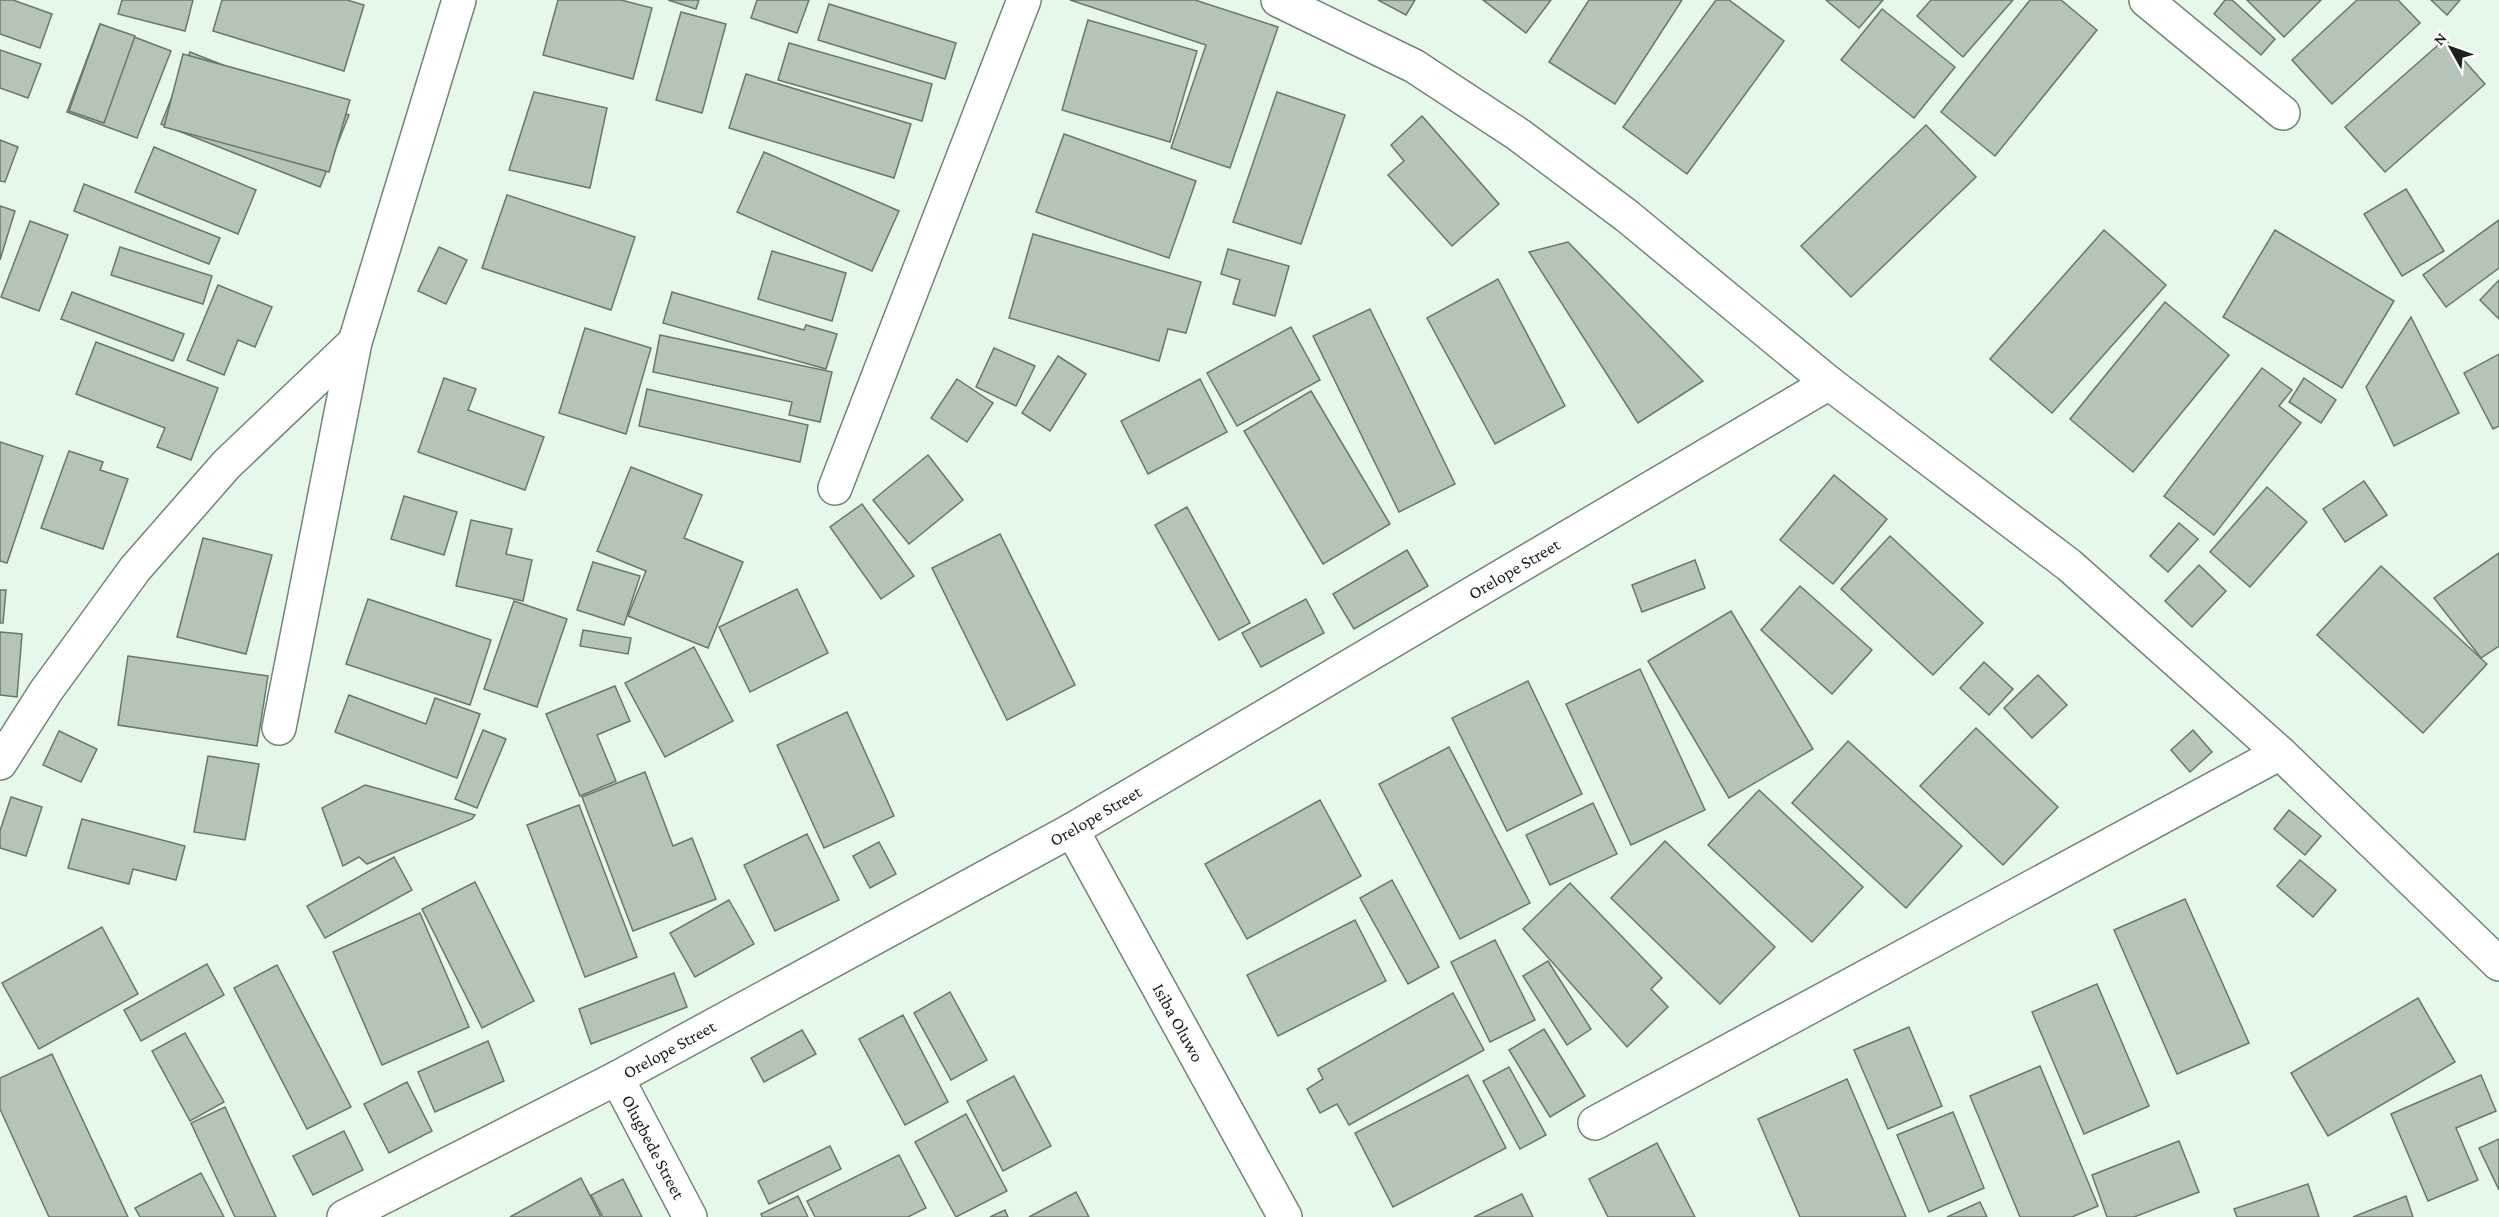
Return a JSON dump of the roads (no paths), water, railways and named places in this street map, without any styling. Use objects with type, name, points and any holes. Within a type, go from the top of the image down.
[{"type":"street","points":[[279,728],[355,342],[459,0]]},
{"type":"street","points":[[835,488],[1024,0]]},
{"type":"street","points":[[1278,0],[1414,66],[1519,135],[1627,216],[1829,383],[2069,565],[2280,753],[2499,964]]},
{"type":"street","points":[[2146,0],[2283,113]]},
{"type":"street","points":[[0,763],[46,691],[135,569],[226,465],[355,342]]},
{"type":"street","name":"Orelope Street","points":[[344,1217],[617,1078],[1072,830],[1829,383]]},
{"type":"street","points":[[1595,1123],[2280,753]]},
{"type":"street","name":"Isiba Oluwo","points":[[1072,830],[1285,1217]]},
{"type":"street","name":"Olugbede Street","points":[[617,1078],[690,1217]]}]
